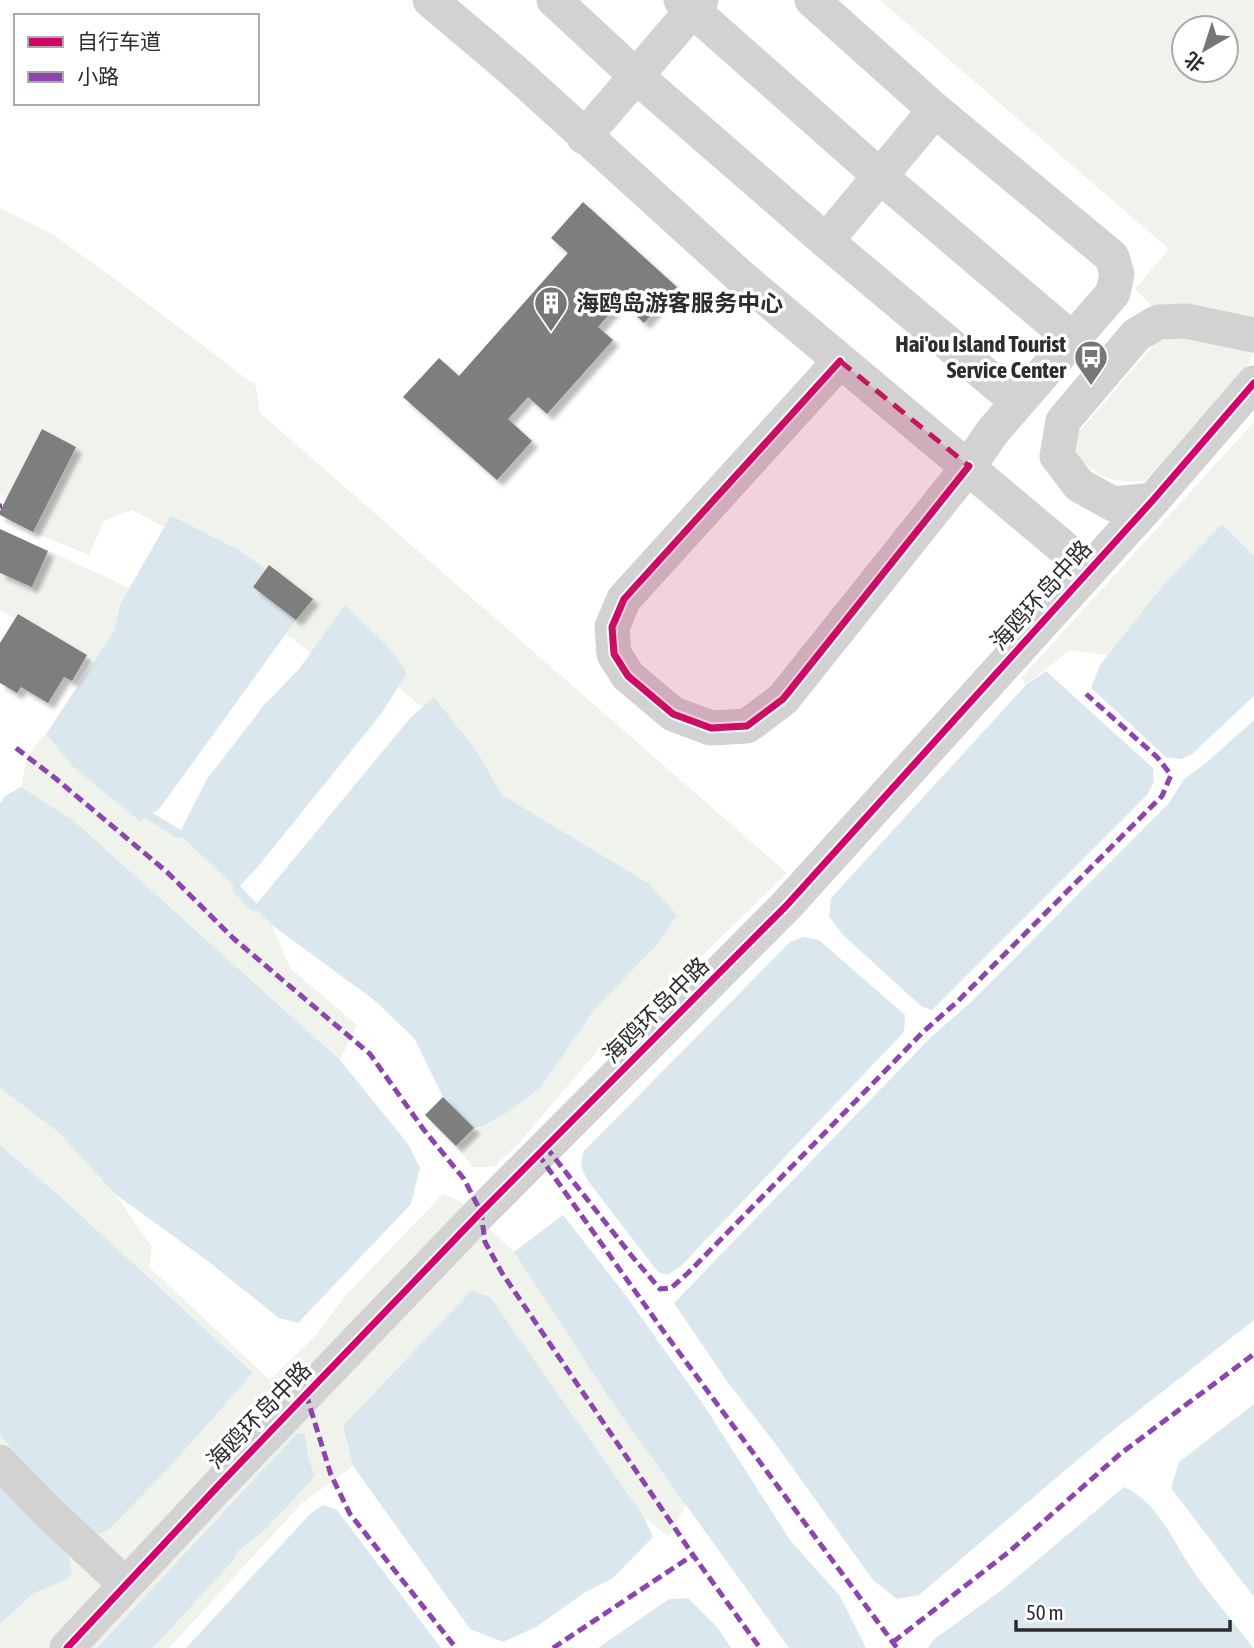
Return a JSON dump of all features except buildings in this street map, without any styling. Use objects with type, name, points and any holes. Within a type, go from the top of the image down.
[{"type":"street","points":[[430,0],[515,72],[742,278],[1090,570]]},
{"type":"street","points":[[554,0],[636,76],[826,242],[1018,402]]},
{"type":"street","points":[[812,0],[935,110],[1112,257],[1117,274],[1113,293],[993,431],[969,466],[783,699],[747,726],[711,728],[673,714],[628,676],[614,654],[612,627],[624,599],[840,361]]},
{"type":"street","points":[[584,137],[636,76],[691,3],[881,177],[1072,339]]},
{"type":"street","points":[[826,242],[935,110]]},
{"type":"street","points":[[1153,499],[1113,504],[1079,485],[1057,456],[1063,421],[1136,334],[1158,322],[1186,321],[1254,335]]},
{"type":"street","name":"海鸥环岛中路","points":[[68,1648],[227,1476],[481,1212],[786,906],[1090,570],[1254,383]]},
{"type":"street","points":[[0,1462],[126,1585]]},
{"type":"highlighted area","points":[[840,361],[969,466],[783,699],[747,726],[711,728],[673,714],[628,676],[614,654],[612,627],[624,599]]},
{"type":"shaded area","points":[[880,0],[1254,0],[1254,351],[1248,365],[1145,481],[1123,481],[1100,475],[1076,456],[1077,434],[1160,338],[1161,315],[1135,289],[1169,249]]},
{"type":"shaded area","points":[[0,208],[52,234],[256,386],[260,413],[787,873],[672,985],[594,1055],[518,1144],[494,1167],[473,1167],[456,1146],[542,1086],[594,1010],[657,945],[524,810],[502,795],[478,753],[434,698],[422,707],[398,687],[407,673],[345,606],[311,653],[286,634],[312,598],[270,566],[266,569],[237,549],[172,515],[165,528],[132,510],[104,521],[89,555],[33,532],[76,447],[42,429],[8,496],[0,495]]},
{"type":"shaded area","points":[[1254,422],[1254,556],[1222,524],[1164,584],[1108,655],[1070,650],[1026,685],[1021,678]]},
{"type":"shaded area","points":[[171,515],[237,549],[266,569],[253,587],[296,620],[160,808],[141,822],[73,767],[46,734],[114,631],[120,605]]},
{"type":"shaded area","points":[[1222,524],[1254,556],[1254,696],[1192,754],[1181,759],[1166,757],[1091,688],[1100,665],[1164,584]]},
{"type":"shaded area","points":[[48,551],[130,588],[120,605],[114,631],[95,659],[18,614],[15,618],[0,610],[0,573],[32,587]]},
{"type":"shaded area","points":[[345,605],[387,646],[407,673],[381,714],[237,889],[179,834],[207,779],[264,705],[299,669]]},
{"type":"shaded area","points":[[1046,671],[1153,768],[1154,782],[1147,795],[932,1010],[922,1007],[843,935],[829,916],[831,898],[1026,685]]},
{"type":"shaded area","points":[[434,697],[478,753],[502,795],[648,883],[677,915],[657,945],[594,1010],[542,1086],[508,1112],[474,1128],[443,1097],[414,1038],[374,1000],[272,925],[254,907],[411,717]]},
{"type":"shaded area","points":[[1254,720],[1254,1320],[1102,1439],[919,1595],[897,1599],[873,1580],[726,1380],[674,1303],[932,1036],[969,1004],[1169,803],[1184,779]]},
{"type":"shaded area","points":[[46,734],[73,767],[142,822],[149,816],[179,834],[272,925],[290,968],[357,1025],[340,1060],[74,821],[21,787],[28,758]]},
{"type":"shaded area","points":[[21,787],[74,821],[340,1060],[408,1144],[420,1168],[411,1204],[298,1323],[279,1318],[205,1259],[115,1194],[58,1132],[0,1088],[0,804],[5,796]]},
{"type":"shaded area","points":[[803,937],[819,940],[905,1015],[904,1032],[680,1267],[667,1275],[658,1272],[588,1181],[581,1167],[583,1152],[790,942]]},
{"type":"shaded area","points":[[0,1088],[58,1132],[115,1194],[152,1247],[149,1267],[270,1380],[316,1335],[346,1295],[443,1194],[459,1200],[514,1252],[611,1401],[686,1504],[669,1537],[644,1517],[490,1298],[343,1426],[353,1466],[302,1503],[169,1648],[153,1648],[233,1561],[237,1552],[266,1529],[309,1460],[305,1434],[297,1433],[97,1648],[0,1648],[0,1624],[34,1593],[66,1580],[0,1485],[0,1435],[24,1459],[168,1469],[253,1373],[0,1145]]},
{"type":"shaded area","points":[[0,1145],[253,1373],[168,1469],[107,1531],[96,1534],[81,1523],[0,1435]]},
{"type":"shaded area","points":[[563,1215],[624,1293],[705,1407],[790,1540],[840,1596],[866,1648],[789,1648],[611,1401],[514,1252]]},
{"type":"shaded area","points":[[471,1291],[490,1297],[644,1517],[653,1537],[613,1578],[584,1593],[536,1627],[503,1642],[470,1629],[353,1466],[343,1426]]},
{"type":"shaded area","points":[[1254,1404],[1254,1597],[1171,1488],[1179,1462]]},
{"type":"shaded area","points":[[297,1433],[305,1434],[309,1460],[315,1476],[266,1529],[237,1552],[233,1561],[153,1648],[97,1648]]},
{"type":"shaded area","points":[[0,1485],[68,1554],[72,1573],[66,1580],[34,1593],[0,1624]]},
{"type":"shaded area","points":[[1124,1487],[1137,1494],[1157,1514],[1196,1575],[1253,1648],[928,1648],[933,1640],[1003,1589]]},
{"type":"shaded area","points":[[323,1505],[337,1510],[441,1648],[186,1648],[310,1514]]},
{"type":"shaded area","points":[[688,1598],[718,1628],[731,1648],[598,1648],[669,1599]]},
{"type":"waterway","points":[[149,816],[179,834]]},
{"type":"waterway","points":[[237,889],[254,907]]},
{"type":"marked path","points":[[546,1147],[660,1289],[671,1288],[923,1032],[958,1001],[1162,796],[1171,775],[1157,757],[1086,694]]},
{"type":"marked path","points":[[16,748],[167,872],[233,938],[370,1054],[424,1130],[464,1179],[481,1212],[485,1242],[502,1273],[693,1555],[760,1648]]},
{"type":"marked path","points":[[538,1154],[664,1332],[897,1648]]},
{"type":"marked path","points":[[893,1642],[1010,1551],[1120,1454],[1254,1354]]},
{"type":"marked path","points":[[306,1394],[331,1475],[350,1514],[456,1648]]},
{"type":"marked path","points":[[553,1648],[693,1555]]},
{"type":"cycle path","points":[[840,361],[624,599],[612,627],[614,654],[628,676],[673,714],[711,728],[747,726],[783,699],[969,466]]},
{"type":"cycle path","points":[[67,1648],[481,1212],[786,906],[1153,500],[1254,383]]},
{"type":"place","name":"海鸥岛游客服务中心","points":[[551,333]]},
{"type":"place","name":"Hai'ou Island Tourist Service Center","points":[[1091,387]]}]
